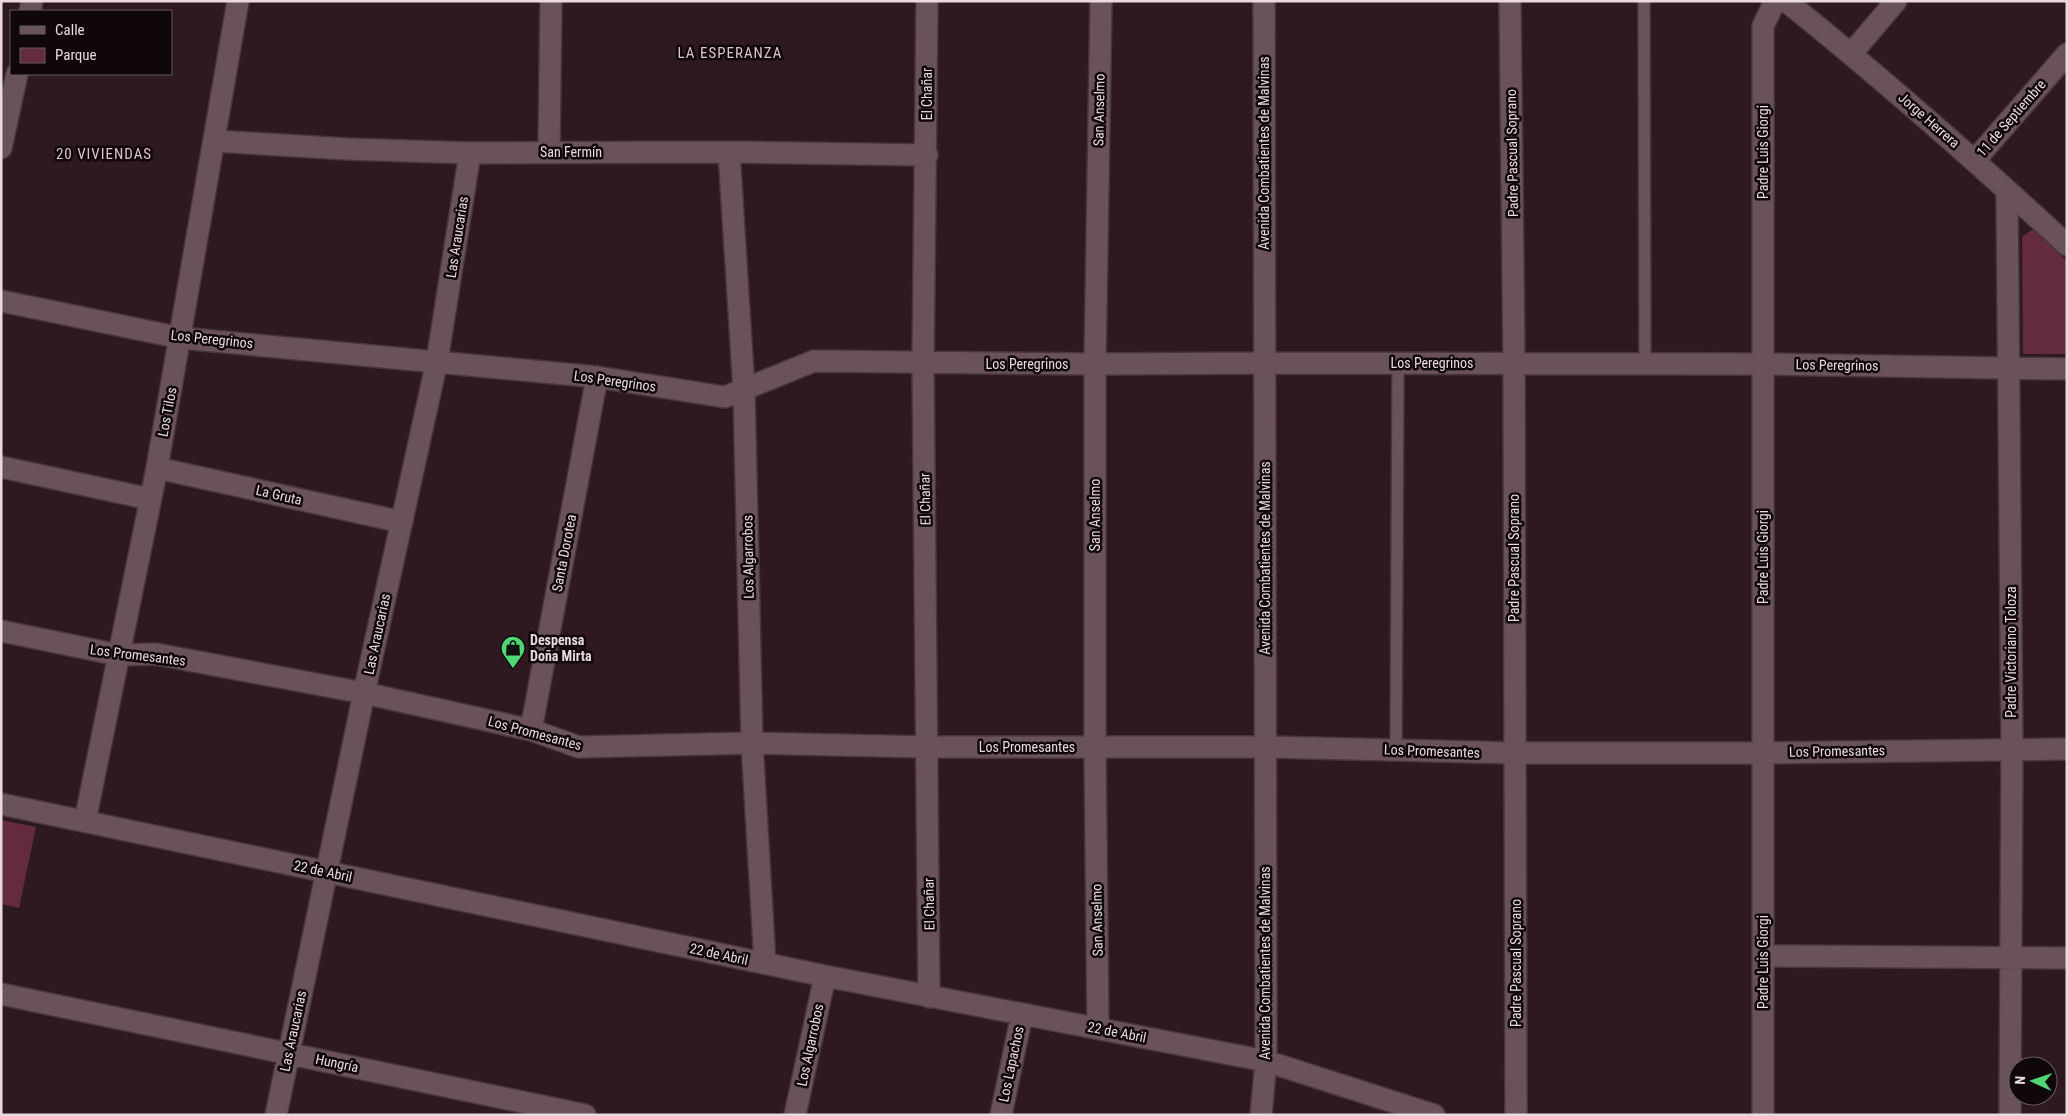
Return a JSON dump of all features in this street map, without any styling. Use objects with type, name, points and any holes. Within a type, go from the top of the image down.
[{"type":"street","name":"Los Tilos","points":[[85,821],[157,468],[238,1]]},
{"type":"street","points":[[550,152],[551,1]]},
{"type":"street","name":"El Chañar","points":[[927,1],[927,155],[923,364],[930,997]]},
{"type":"street","name":"San Anselmo","points":[[1098,1028],[1094,748],[1095,364],[1101,1]]},
{"type":"street","name":"Avenida Combatientes de Malvinas","points":[[1260,1115],[1266,1061],[1264,1]]},
{"type":"street","name":"Padre Pascual Soprano","points":[[1510,1],[1514,363],[1516,1115]]},
{"type":"street","name":"Padre Luis Giorgi","points":[[1763,1115],[1763,26],[1775,1]]},
{"type":"street","name":"Jorge Herrera","points":[[1786,1],[1852,54],[1975,160],[2067,245]]},
{"type":"street","points":[[1852,54],[1896,1]]},
{"type":"street","name":"11 de Septiembre","points":[[1975,160],[2067,54]]},
{"type":"street","points":[[1,148],[17,75]]},
{"type":"street","name":"San Fermín","points":[[215,141],[347,149],[470,153],[729,152],[927,155]]},
{"type":"street","name":"Los Algarrobos","points":[[729,152],[744,390],[752,743],[765,963]]},
{"type":"street","name":"Las Araucarias","points":[[276,1115],[364,693],[437,361],[470,153]]},
{"type":"street","name":"Padre Victoriano Toloza","points":[[2007,190],[2012,748],[2010,1115]]},
{"type":"street","name":"Los Peregrinos","points":[[1,301],[181,338],[597,377],[726,397],[814,361],[923,364],[1645,363],[2067,369]]},
{"type":"street","name":"Santa Dorotea","points":[[531,730],[597,377]]},
{"type":"street","points":[[1,467],[150,499]]},
{"type":"street","name":"La Gruta","points":[[157,468],[402,522]]},
{"type":"street","name":"Los Promesantes","points":[[1,631],[119,655],[156,654],[364,693],[531,730],[580,748],[752,743],[927,747],[1265,747],[1515,753],[1763,753],[2012,748],[2067,749]]},
{"type":"street","name":"22 de Abril","points":[[1,804],[825,976],[1266,1061],[1434,1115]]},
{"type":"street","points":[[1763,956],[2067,958]]},
{"type":"street","name":"Los Algarrobos","points":[[795,1115],[825,976]]},
{"type":"street","name":"Hungría","points":[[1,994],[585,1115]]},
{"type":"street","name":"Los Lapachos","points":[[1001,1115],[1022,1014]]},
{"type":"lane","points":[[1644,1],[1645,363]]},
{"type":"lane","points":[[1396,749],[1398,363]]},
{"type":"green space","points":[[2033,229],[2067,261],[2067,354],[2023,354],[2022,237]]},
{"type":"green space","points":[[1,820],[36,827],[19,908],[1,904]]},
{"type":"place","name":"Despensa Doña Mirta","points":[[513,669]]},
{"type":"district","name":"LA ESPERANZA","points":[[730,53]]},
{"type":"district","name":"20 VIVIENDAS","points":[[104,154]]}]
